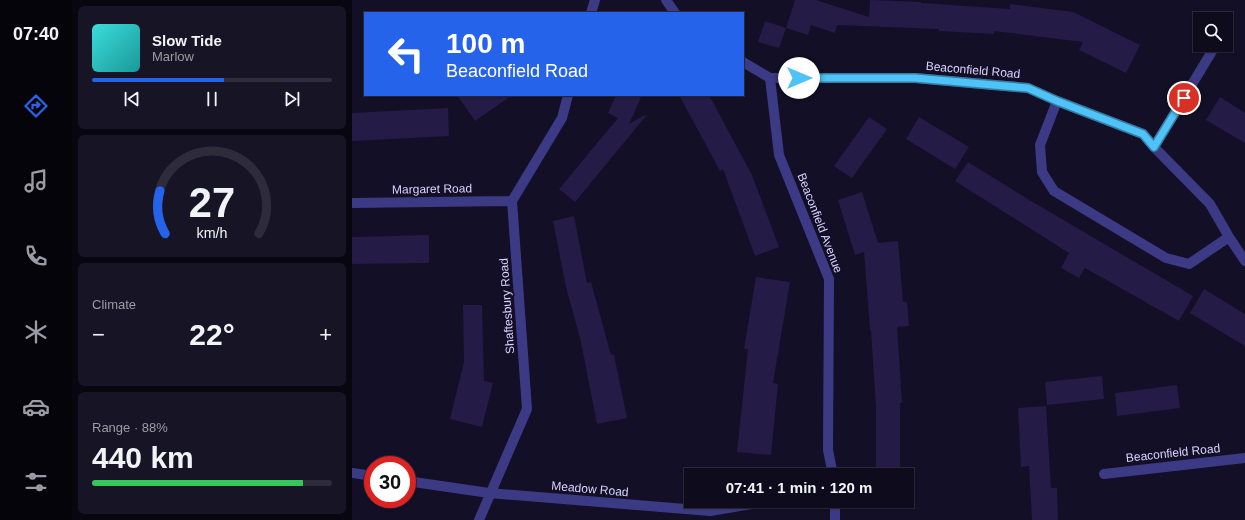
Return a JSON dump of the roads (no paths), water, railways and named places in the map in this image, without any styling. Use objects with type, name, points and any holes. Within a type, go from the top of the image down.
[{"type":"street","points":[[591,12],[594,0]]},
{"type":"street","points":[[666,0],[674,12]]},
{"type":"street","points":[[1154,147],[1212,52]]},
{"type":"street","points":[[744,63],[770,78]]},
{"type":"street","name":"Beaconfield Road","points":[[770,78],[922,78],[1028,88],[1057,101],[1143,134],[1210,204],[1245,261]]},
{"type":"street","name":"Beaconfield Avenue","points":[[770,78],[779,155],[829,279],[828,450],[832,468]]},
{"type":"street","points":[[512,201],[562,118],[568,96]]},
{"type":"street","points":[[1057,101],[1040,145],[1042,172],[1054,191],[1166,258],[1189,264],[1229,237]]},
{"type":"street","name":"Margaret Road","points":[[352,203],[512,201]]},
{"type":"street","name":"Shaftesbury Road","points":[[478,520],[527,409],[512,201]]},
{"type":"street","name":"Beaconfield Road","points":[[1104,474],[1245,458]]},
{"type":"street","points":[[352,473],[364,475]]},
{"type":"street","name":"Meadow Road","points":[[416,482],[489,494],[710,511],[728,508]]},
{"type":"street","points":[[835,508],[835,520]]}]
